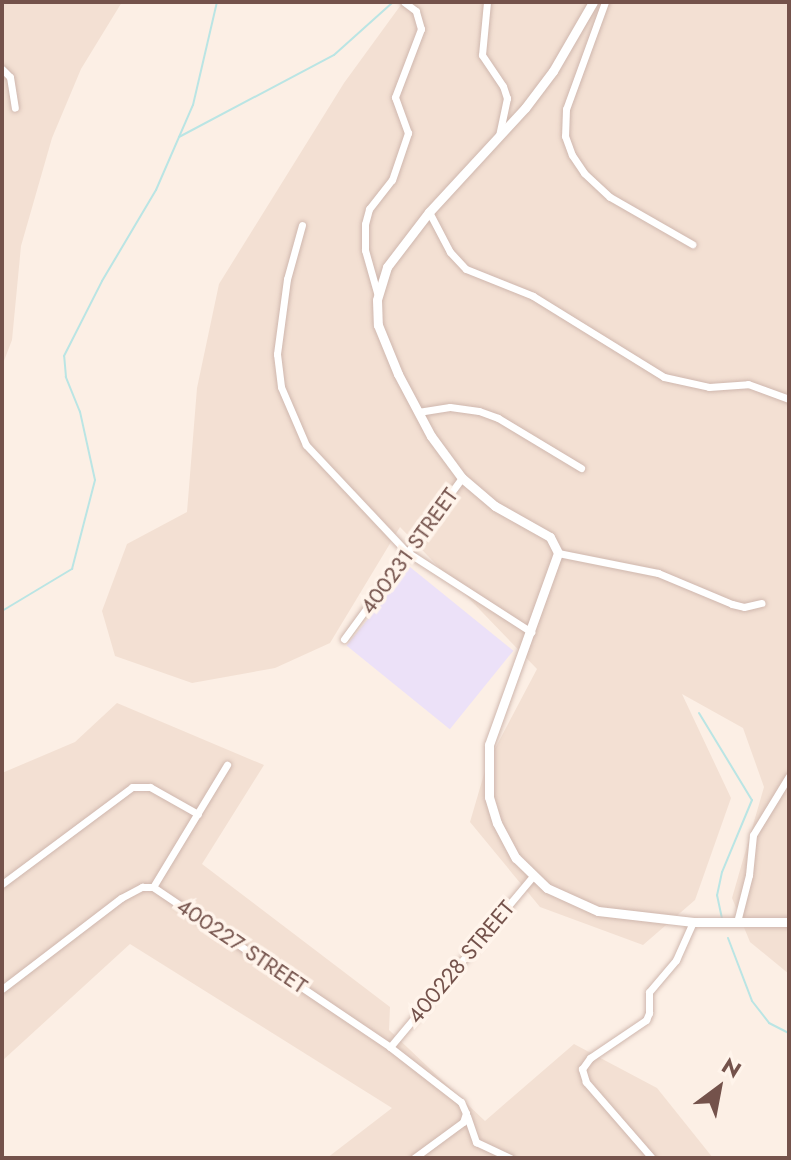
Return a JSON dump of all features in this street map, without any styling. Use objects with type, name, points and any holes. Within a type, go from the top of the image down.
[{"type":"street","points":[[378,296],[365,250],[365,224],[369,209],[392,180],[406,141],[408,130],[395,97],[421,29],[416,11],[404,2]]},
{"type":"street","points":[[487,2],[482,55],[503,86],[507,98],[498,138]]},
{"type":"street","points":[[593,2],[553,71],[498,138],[429,212],[387,267],[376,312],[384,343],[418,412],[431,436],[462,478],[495,506],[550,537],[558,553],[497,720],[487,764],[489,797],[497,823],[516,858],[532,877],[561,897],[598,911],[693,922],[789,922]]},
{"type":"street","points":[[605,2],[566,109],[565,136],[572,155],[584,173],[610,197],[692,244]]},
{"type":"street","points":[[2,69],[10,77],[15,108]]},
{"type":"street","points":[[429,212],[450,252],[466,269],[533,296],[664,377],[709,387],[748,384],[789,399]]},
{"type":"street","points":[[302,225],[279,316],[277,354],[281,387],[306,445],[407,552],[531,632]]},
{"type":"street","points":[[418,412],[450,407],[479,411],[498,418],[581,468]]},
{"type":"street","name":"400231 STREET","points":[[344,639],[352,622],[462,478]]},
{"type":"street","points":[[558,553],[594,557],[658,573],[744,607],[762,603]]},
{"type":"street","points":[[153,887],[227,765]]},
{"type":"street","points":[[737,922],[749,875],[753,835],[789,776]]},
{"type":"street","points":[[2,884],[132,787],[150,787],[198,814]]},
{"type":"street","name":"400228 STREET","points":[[390,1047],[532,877]]},
{"type":"street","name":"400227 STREET","points":[[2,989],[121,898],[142,887],[153,887],[390,1047],[461,1102],[476,1142],[510,1158]]},
{"type":"street","points":[[652,1158],[586,1082],[582,1069],[590,1058],[646,1020],[649,992],[676,960],[693,922]]},
{"type":"street","points":[[414,1158],[463,1122],[466,1113]]},
{"type":"shaded area","points":[[2,2],[122,2],[81,69],[52,138],[21,246],[12,340],[2,366]]},
{"type":"shaded area","points":[[403,2],[789,2],[789,974],[750,942],[732,898],[764,787],[743,728],[682,694],[731,798],[695,900],[643,945],[540,907],[470,822],[487,764],[537,669],[400,527],[330,643],[275,668],[192,683],[115,656],[102,611],[127,544],[187,512],[197,388],[219,284],[344,83]]},
{"type":"shaded area","points":[[410,567],[513,651],[450,729],[346,645]]},
{"type":"shaded area","points":[[117,703],[264,765],[202,864],[390,1007],[389,1030],[485,1121],[574,1044],[657,1088],[713,1158],[327,1158],[392,1108],[130,944],[2,1061],[2,773],[75,742]]},
{"type":"waterway","points":[[2,611],[72,569],[95,480],[80,412],[66,377],[64,356],[102,281],[156,190],[193,105],[217,2]]},
{"type":"waterway","points":[[179,137],[334,55],[393,2]]},
{"type":"waterway","points":[[699,713],[752,800],[722,872],[717,895],[722,918]]},
{"type":"waterway","points":[[728,938],[752,1001],[769,1023],[789,1033]]}]
